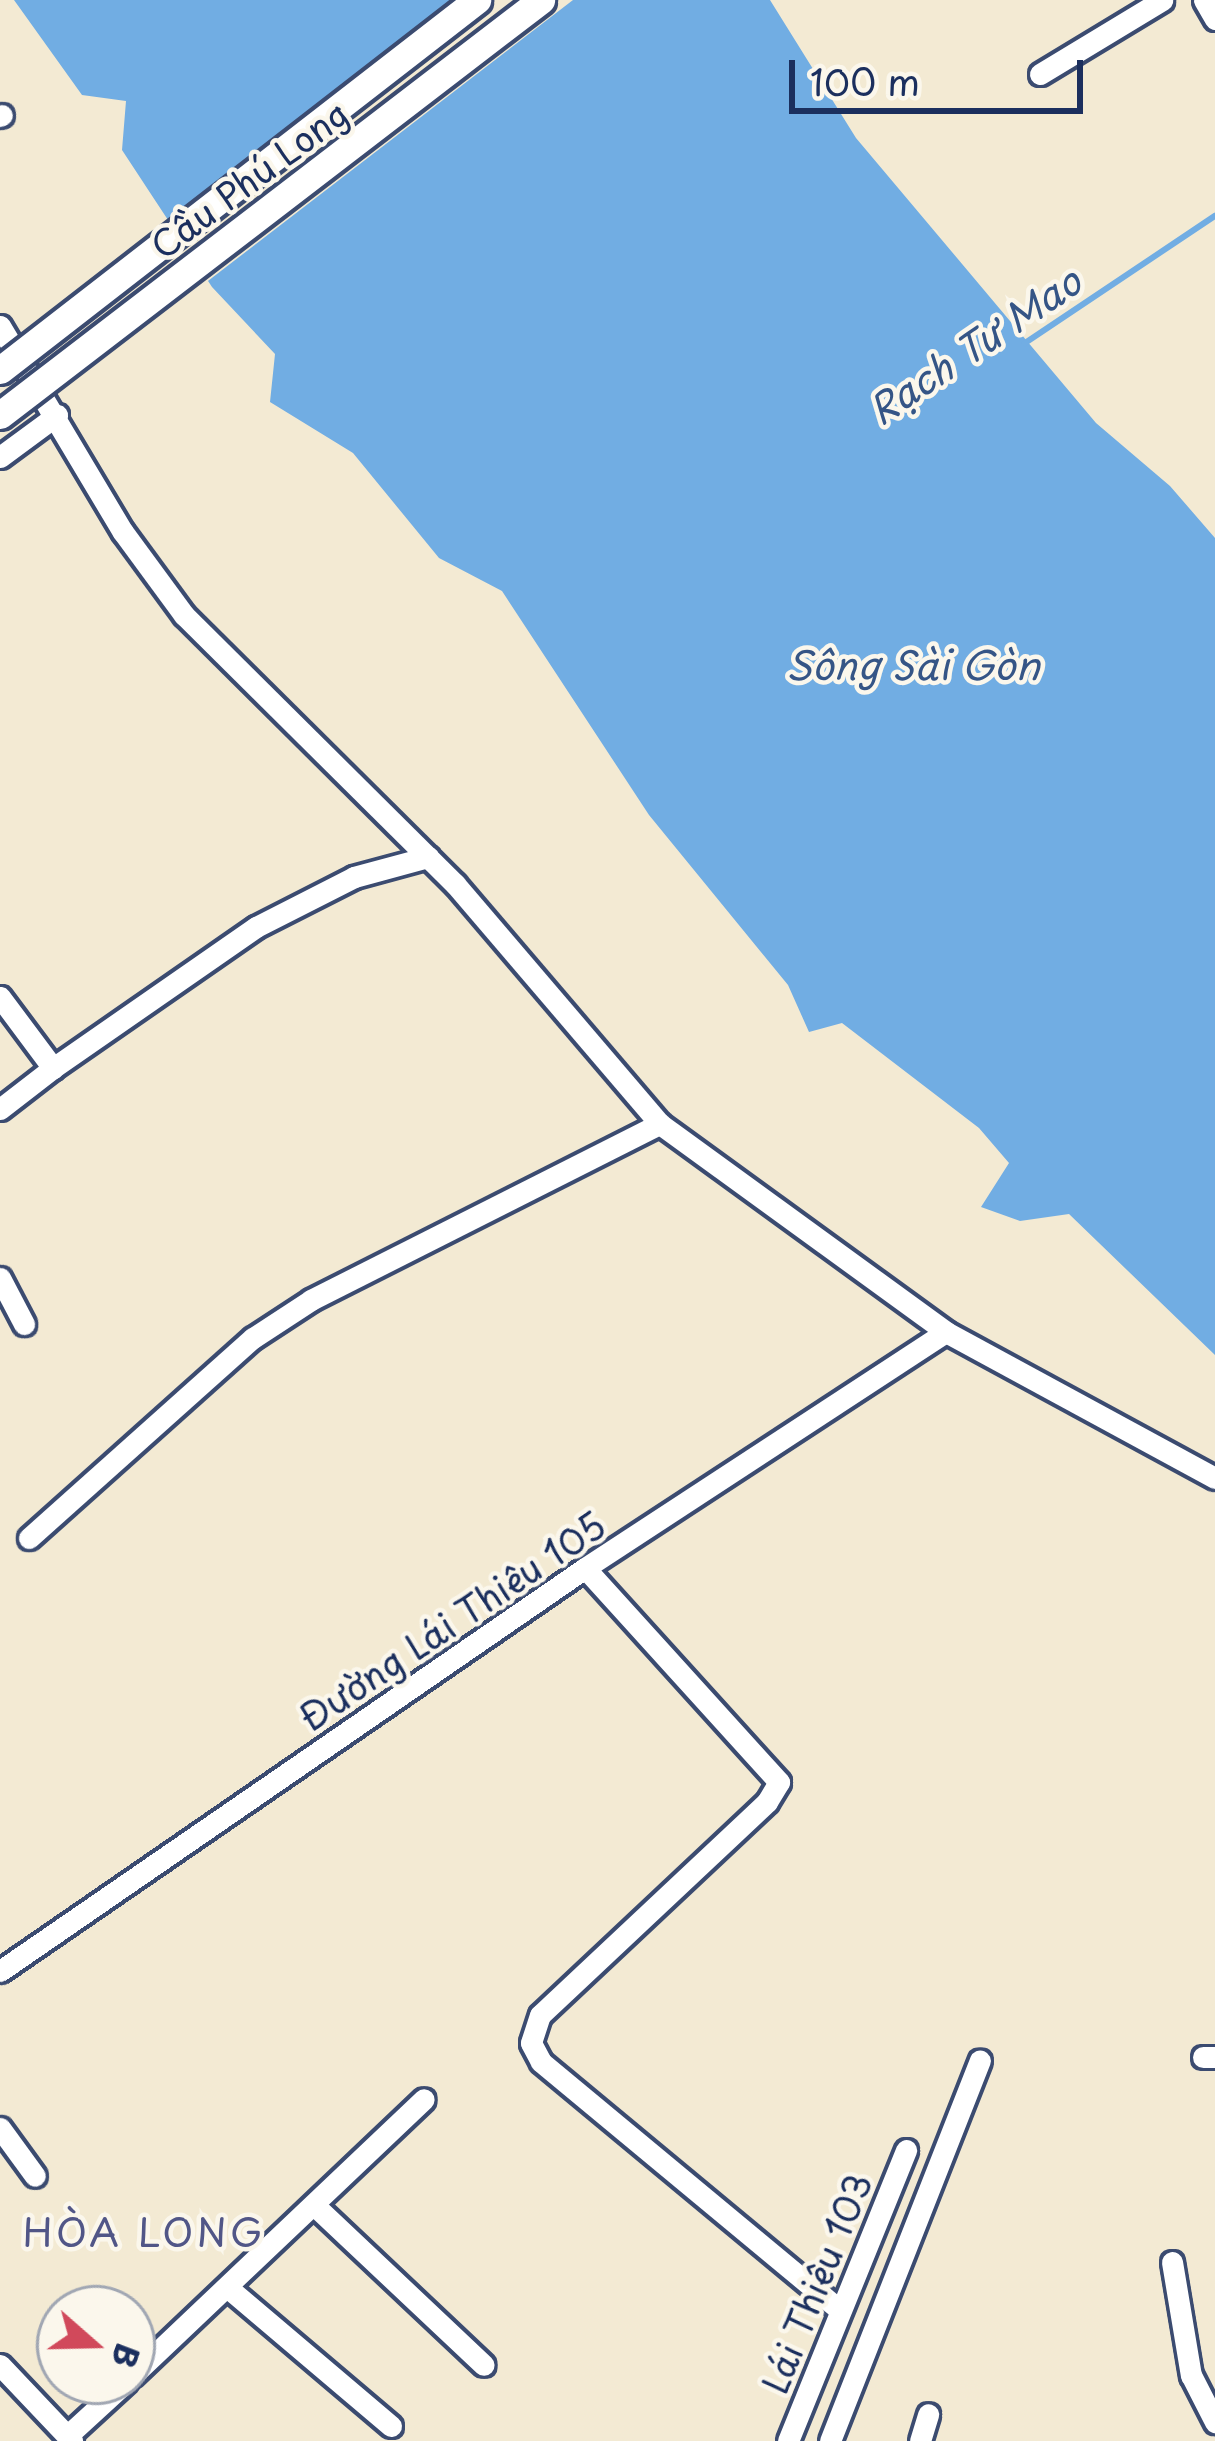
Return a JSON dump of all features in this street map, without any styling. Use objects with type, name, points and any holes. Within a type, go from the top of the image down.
[{"type":"main road","name":"Cầu Phú Long","points":[[0,370],[477,0]]},
{"type":"main road","name":"Cầu Phú Long","points":[[0,415],[541,0]]},
{"type":"street","points":[[1040,74],[1162,0]]},
{"type":"street","points":[[1204,0],[1215,19]]},
{"type":"street","points":[[1,329],[58,415],[123,532],[184,615],[428,857],[660,1124],[946,1332],[1215,1478]]},
{"type":"street","points":[[0,457],[58,415]]},
{"type":"street","points":[[0,1109],[256,927],[353,877],[428,857]]},
{"type":"street","points":[[0,997],[53,1068]]},
{"type":"street","points":[[29,1538],[253,1338],[311,1300],[660,1124]]},
{"type":"street","points":[[0,1278],[25,1324]]},
{"type":"street","name":"Đường Lái Thiêu 105","points":[[0,1971],[585,1568],[946,1332]]},
{"type":"street","points":[[585,1568],[778,1781],[767,1802],[540,2015],[531,2043],[541,2062],[838,2309]]},
{"type":"street","points":[[830,2441],[980,2060]]},
{"type":"street","points":[[156,2354],[424,2099]]},
{"type":"street","points":[[0,2128],[35,2176]]},
{"type":"street","name":"Lái Thiêu 103","points":[[788,2441],[906,2150]]},
{"type":"street","points":[[314,2205],[484,2365]]},
{"type":"street","points":[[1172,2262],[1191,2375],[1215,2422]]},
{"type":"street","points":[[227,2287],[391,2426]]},
{"type":"street","points":[[0,2365],[70,2439],[103,2405]]},
{"type":"street","points":[[920,2441],[928,2414]]},
{"type":"water","name":"Sông Sài Gòn","points":[[14,0],[770,0],[856,138],[1096,423],[1170,486],[1215,538],[1215,1355],[1069,1214],[1020,1221],[981,1207],[1009,1163],[979,1128],[842,1023],[809,1032],[788,985],[649,815],[502,591],[439,558],[353,453],[270,402],[275,354],[212,287],[122,150],[126,101],[82,95]]},
{"type":"pier","points":[[454,0],[573,0],[204,284],[168,221]]},
{"type":"waterway","name":"Rạch Tư Mao","points":[[1025,343],[1215,216]]},
{"type":"district","name":"HÒA LONG","points":[[144,2231]]}]
